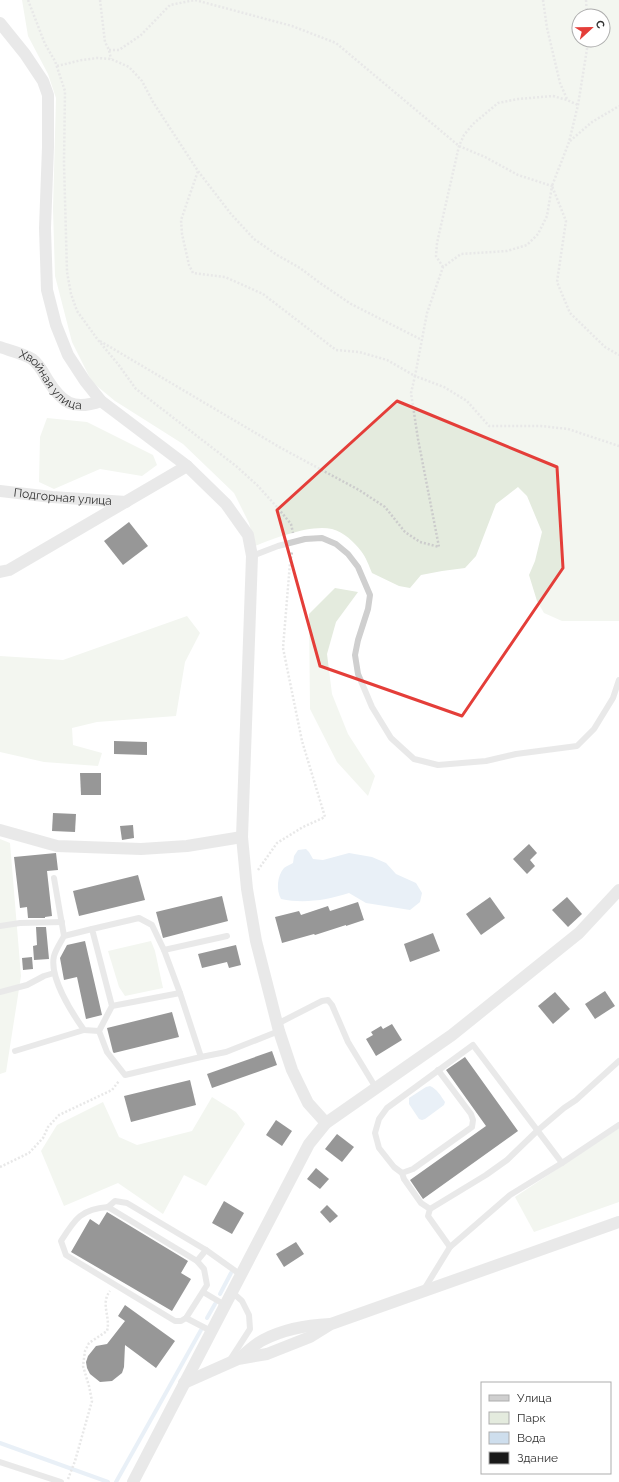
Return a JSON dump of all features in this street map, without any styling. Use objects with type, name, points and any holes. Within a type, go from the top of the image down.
[{"type":"street","points":[[0,23],[43,82],[48,95],[45,228],[47,290],[56,325],[68,355],[84,381],[101,401],[187,466],[226,504],[248,535],[252,556],[242,837],[247,889],[256,942],[278,1027],[292,1070],[308,1103],[326,1123]]},
{"type":"street","name":"Хвойная улица","points":[[0,347],[32,358],[41,369],[56,393],[71,404],[87,406],[101,401]]},
{"type":"street","points":[[5,571],[187,466]]},
{"type":"street","name":"Подгорная улица","points":[[0,491],[126,502]]},
{"type":"street","points":[[0,830],[57,846],[141,849],[187,846],[242,837]]},
{"type":"street","points":[[133,1482],[309,1144],[326,1123],[452,1035],[579,933],[619,890]]},
{"type":"street","points":[[184,1383],[233,1361],[267,1354],[310,1338],[331,1324],[619,1222]]},
{"type":"lane","points":[[252,556],[278,546],[305,539],[322,538],[336,544],[348,554],[358,567],[370,595],[368,609],[355,655],[358,674],[372,707],[391,738],[414,759],[438,765],[486,760],[516,754],[577,746],[594,729],[613,698],[619,680]]},
{"type":"lane","points":[[54,878],[64,936],[54,956],[54,973],[69,1008],[84,1030]]},
{"type":"lane","points":[[64,936],[139,918],[152,925],[164,950],[180,993],[201,1057]]},
{"type":"lane","points":[[0,926],[20,923],[62,922]]},
{"type":"lane","points":[[92,929],[112,1006],[99,1031],[107,1052],[125,1075],[226,1052],[278,1027],[322,1001],[328,1000],[332,1005],[348,1042],[376,1088]]},
{"type":"lane","points":[[164,950],[228,936]]},
{"type":"lane","points":[[0,992],[27,985],[44,976],[54,973]]},
{"type":"lane","points":[[112,1006],[180,993]]},
{"type":"lane","points":[[15,1051],[84,1030],[99,1031]]},
{"type":"lane","points":[[430,1209],[421,1203],[404,1180],[402,1173],[394,1167],[379,1148],[375,1133],[379,1119],[387,1108],[473,1045],[562,1163]]},
{"type":"lane","points":[[450,1247],[428,1216],[430,1209],[486,1175],[507,1160],[537,1131],[564,1108],[576,1100],[619,1061]]},
{"type":"lane","points":[[402,1173],[414,1169],[472,1127],[473,1120],[471,1114],[438,1070]]},
{"type":"lane","points":[[423,1291],[450,1247],[510,1195],[619,1125]]},
{"type":"lane","points":[[108,1208],[115,1201],[127,1203],[206,1250],[242,1275]]},
{"type":"lane","points":[[94,1208],[108,1208],[197,1261],[204,1269],[207,1285],[186,1318],[181,1322],[175,1321],[66,1255],[61,1241],[72,1224],[84,1213],[94,1208]]},
{"type":"lane","points":[[197,1261],[206,1250]]},
{"type":"lane","points":[[203,1292],[225,1305]]},
{"type":"lane","points":[[232,1292],[242,1300],[249,1314],[250,1329],[233,1361]]},
{"type":"lane","points":[[186,1318],[211,1331]]},
{"type":"lane","points":[[0,1462],[61,1482]]},
{"type":"path","points":[[28,0],[45,44],[57,66],[63,83],[65,103],[64,163],[67,272],[71,294],[77,311],[136,389],[220,452],[257,486],[291,524],[295,542],[290,563],[283,648],[302,741],[325,816],[303,827],[277,844],[258,871]]},
{"type":"path","points":[[100,0],[105,42],[111,59]]},
{"type":"path","points":[[109,50],[119,50],[141,35],[170,5],[195,0],[292,26],[336,43],[459,146],[485,157],[518,175],[552,186]]},
{"type":"path","points":[[542,0],[560,83],[567,100]]},
{"type":"path","points":[[98,340],[281,448],[359,490],[386,507],[405,532],[420,542],[439,547],[418,439],[411,393],[427,313],[443,267],[461,254],[507,251],[527,245],[538,234],[547,216],[552,186],[569,142],[578,105],[587,48]]},
{"type":"path","points":[[57,66],[97,58],[111,59],[129,67],[142,80],[153,102],[198,171],[231,214],[254,239],[277,255],[300,268],[351,304],[422,340]]},
{"type":"path","points":[[443,267],[436,256],[437,243],[459,146],[464,135],[473,124],[498,104],[518,99],[553,96],[578,105]]},
{"type":"path","points":[[569,142],[592,122],[619,106]]},
{"type":"path","points":[[198,171],[181,220],[182,234],[189,264],[193,273],[225,277],[263,294],[336,350],[359,352],[387,360],[415,376],[444,387],[467,401],[489,426],[541,426],[568,429],[619,446]]},
{"type":"path","points":[[552,186],[566,221],[557,282],[570,313],[605,347],[619,355]]},
{"type":"path","points":[[0,1167],[30,1153],[44,1138],[48,1127],[59,1115],[112,1090],[125,1075]]},
{"type":"path","points":[[70,1474],[92,1401],[83,1366],[85,1351],[90,1343],[107,1330],[109,1323],[105,1306],[108,1294],[114,1284]]},
{"type":"highlighted area","points":[[397,401],[557,467],[563,568],[462,716],[320,666],[277,510]]},
{"type":"green space","points":[[22,0],[619,0],[619,621],[562,621],[544,613],[537,601],[529,575],[535,561],[542,532],[527,496],[518,487],[496,504],[476,556],[465,568],[421,575],[410,588],[399,586],[372,573],[361,551],[345,535],[336,530],[314,528],[283,536],[255,546],[249,523],[234,493],[183,444],[115,401],[92,382],[72,342],[55,276],[53,209],[56,98],[48,74],[28,36]]},
{"type":"green space","points":[[47,418],[87,422],[153,455],[157,465],[142,476],[100,469],[54,489],[39,482],[40,437]]},
{"type":"green space","points":[[335,588],[358,592],[336,622],[327,654],[332,694],[348,734],[375,776],[368,796],[337,762],[310,709],[309,614]]},
{"type":"green space","points":[[187,616],[200,633],[185,662],[176,716],[97,722],[72,728],[73,745],[102,753],[98,766],[44,762],[0,752],[0,656],[63,660]]},
{"type":"green space","points":[[0,839],[10,843],[21,976],[6,1072],[0,1074]]},
{"type":"green space","points":[[151,941],[155,951],[163,988],[125,996],[119,987],[108,951]]},
{"type":"green space","points":[[212,1097],[236,1112],[245,1124],[206,1186],[184,1175],[163,1214],[118,1183],[64,1206],[41,1151],[57,1125],[103,1102],[119,1137],[137,1145],[192,1131]]},
{"type":"green space","points":[[619,1128],[619,1202],[534,1232],[515,1197]]},
{"type":"water","points":[[306,849],[313,859],[323,860],[349,853],[372,857],[386,863],[396,874],[416,883],[422,893],[420,902],[410,910],[366,903],[349,893],[332,898],[307,901],[281,899],[278,891],[278,883],[282,871],[285,867],[293,863],[294,856],[298,850]]},
{"type":"water","points":[[430,1086],[437,1091],[445,1102],[444,1105],[422,1120],[419,1119],[409,1104],[409,1098]]},
{"type":"building","points":[[129,522],[148,546],[123,565],[104,541]]},
{"type":"building","points":[[114,741],[147,742],[147,755],[114,754]]},
{"type":"building","points":[[80,773],[101,773],[101,795],[81,795]]},
{"type":"building","points":[[53,813],[76,814],[75,832],[52,831]]},
{"type":"building","points":[[133,825],[134,838],[122,840],[120,826]]},
{"type":"building","points":[[529,844],[537,853],[530,860],[535,866],[527,874],[513,859]]},
{"type":"building","points":[[56,853],[58,870],[47,871],[52,916],[45,918],[28,918],[27,907],[20,908],[14,857]]},
{"type":"building","points":[[138,875],[145,900],[79,916],[73,891]]},
{"type":"building","points":[[222,896],[228,921],[163,938],[156,912]]},
{"type":"building","points":[[490,897],[505,918],[481,935],[466,914]]},
{"type":"building","points":[[567,897],[582,914],[568,927],[552,910]]},
{"type":"building","points":[[358,902],[364,920],[315,935],[314,934],[282,943],[275,917],[299,911],[301,915],[328,906],[330,911]]},
{"type":"building","points":[[36,927],[46,927],[49,959],[34,960],[33,946],[37,945]]},
{"type":"building","points":[[433,933],[440,951],[410,962],[404,944]]},
{"type":"building","points":[[85,941],[102,1015],[86,1019],[77,977],[64,980],[60,958],[67,945]]},
{"type":"building","points":[[236,945],[241,965],[229,968],[227,962],[202,968],[198,954]]},
{"type":"building","points":[[32,957],[33,969],[23,970],[22,958]]},
{"type":"building","points":[[605,991],[615,1006],[595,1019],[585,1004]]},
{"type":"building","points":[[555,992],[570,1009],[553,1024],[538,1006]]},
{"type":"building","points":[[172,1012],[179,1037],[113,1052],[107,1028]]},
{"type":"building","points":[[392,1024],[402,1040],[376,1056],[366,1039],[373,1035],[371,1032],[381,1026],[383,1029]]},
{"type":"building","points":[[272,1051],[277,1065],[212,1088],[207,1074]]},
{"type":"building","points":[[465,1057],[518,1131],[423,1199],[410,1180],[486,1126],[446,1070]]},
{"type":"building","points":[[190,1080],[196,1105],[131,1122],[124,1096]]},
{"type":"building","points":[[276,1120],[292,1131],[282,1146],[266,1135]]},
{"type":"building","points":[[337,1134],[354,1147],[342,1162],[325,1149]]},
{"type":"building","points":[[316,1168],[329,1179],[320,1189],[307,1179]]},
{"type":"building","points":[[224,1201],[244,1213],[232,1234],[212,1223]]},
{"type":"building","points":[[327,1205],[338,1216],[330,1223],[320,1212]]},
{"type":"building","points":[[107,1212],[188,1261],[181,1273],[191,1279],[172,1311],[71,1252],[90,1219],[99,1225]]},
{"type":"building","points":[[296,1242],[304,1254],[284,1267],[276,1254]]},
{"type":"building","points":[[125,1305],[175,1341],[156,1368],[125,1345],[124,1367],[122,1373],[112,1381],[100,1382],[90,1374],[86,1362],[88,1356],[96,1346],[107,1344],[125,1321],[118,1316]]},
{"type":"waterway","points":[[220,1294],[231,1273]]},
{"type":"waterway","points":[[207,1318],[215,1304]]},
{"type":"waterway","points":[[116,1482],[201,1330]]},
{"type":"waterway","points":[[0,1443],[108,1482]]}]
